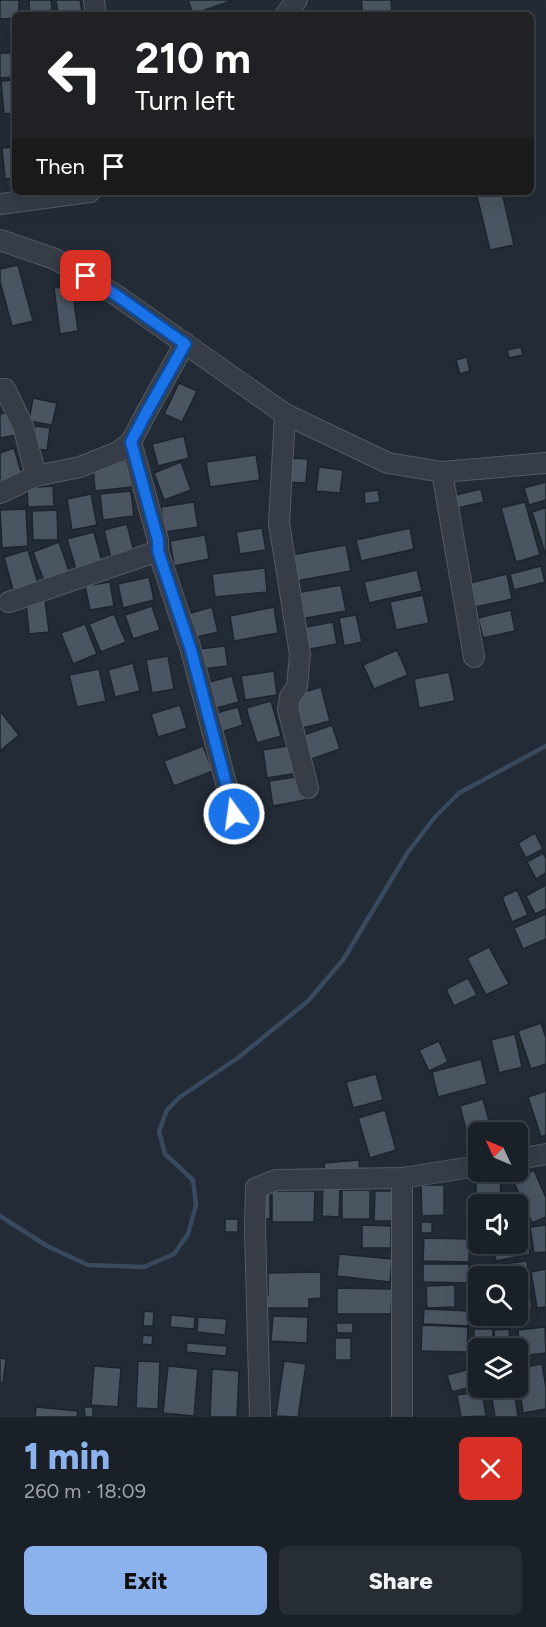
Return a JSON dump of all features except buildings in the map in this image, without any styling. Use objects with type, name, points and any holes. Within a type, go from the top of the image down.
[{"type":"street","points":[[287,12],[297,0]]},
{"type":"street","points":[[0,204],[68,195]]},
{"type":"street","points":[[0,240],[55,260],[86,276],[285,414],[388,463],[442,472],[546,463]]},
{"type":"street","points":[[0,493],[36,476],[80,467],[118,452],[131,442],[185,344]]},
{"type":"street","points":[[0,389],[5,389],[23,426],[36,476]]},
{"type":"street","points":[[285,414],[279,523],[300,654],[297,687],[290,696],[288,709],[308,788]]},
{"type":"street","points":[[131,442],[158,540],[158,551],[191,650],[234,814]]},
{"type":"street","points":[[442,472],[474,657]]},
{"type":"street","points":[[9,602],[158,551]]},
{"type":"street","points":[[528,1157],[546,1154]]},
{"type":"street","points":[[260,1417],[256,1188],[276,1180],[402,1178],[468,1168]]},
{"type":"street","points":[[402,1178],[402,1417]]},
{"type":"waterway","points":[[0,1216],[47,1246],[88,1265],[144,1267],[174,1254],[188,1234],[196,1205],[193,1180],[165,1154],[159,1131],[167,1110],[180,1097],[239,1057],[308,1001],[343,960],[408,852],[435,817],[459,793],[546,746]]},
{"type":"route","points":[[86,276],[185,344],[131,442],[158,540],[158,551],[191,650],[234,814]]}]
